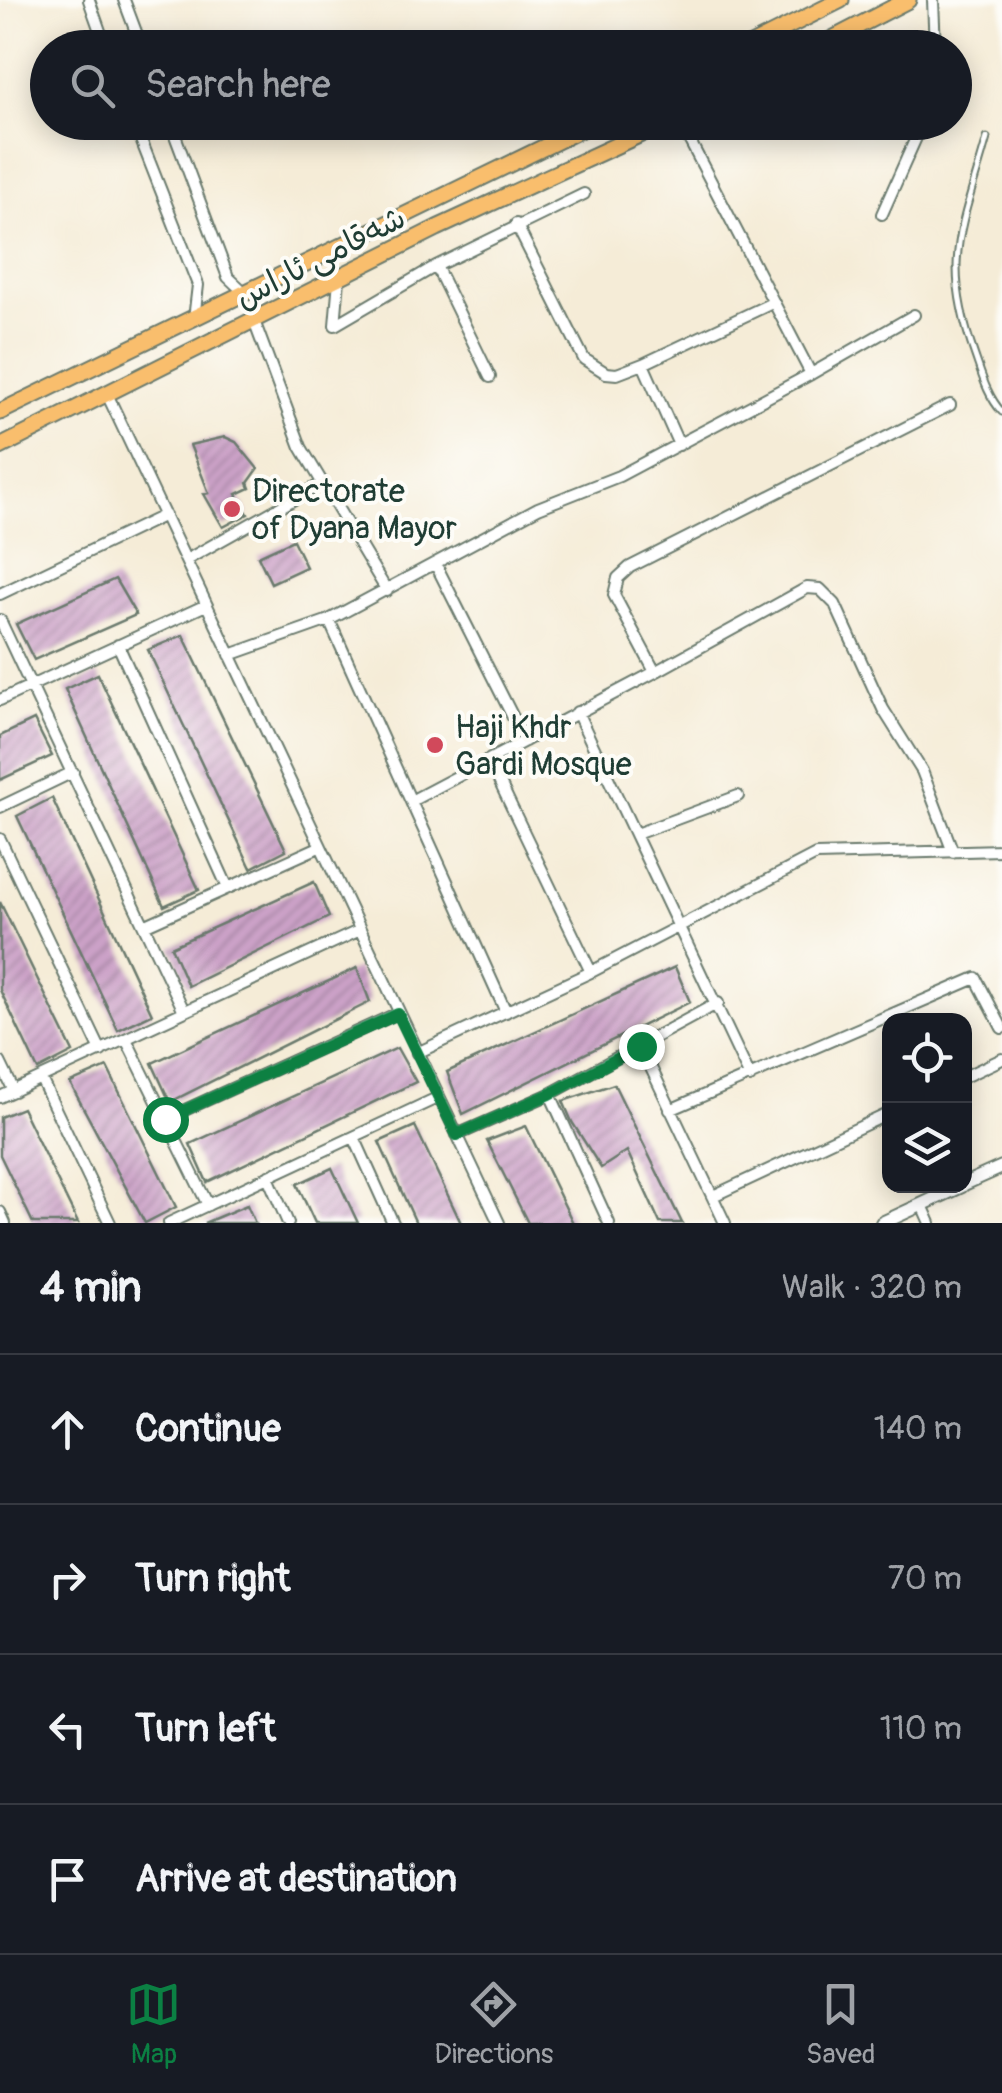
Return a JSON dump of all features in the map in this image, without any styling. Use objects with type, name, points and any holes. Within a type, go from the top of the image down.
[{"type":"main road","points":[[781,30],[841,0]]},
{"type":"main road","points":[[850,30],[908,0]]},
{"type":"main road","name":"شەقامی ئاراس","points":[[0,412],[560,140]]},
{"type":"main road","name":"شەقامی ئاراس","points":[[0,447],[437,228],[629,140]]},
{"type":"main road","points":[[437,228],[452,208],[450,196]]},
{"type":"street","points":[[88,0],[99,30]]},
{"type":"street","points":[[124,0],[135,30]]},
{"type":"street","points":[[934,0],[934,30]]},
{"type":"street","points":[[141,140],[198,285],[194,320]]},
{"type":"street","points":[[177,140],[228,277],[247,294]]},
{"type":"street","points":[[689,140],[812,374]]},
{"type":"street","points":[[882,214],[915,140]]},
{"type":"street","points":[[339,280],[335,325],[436,266],[584,194]]},
{"type":"street","points":[[516,224],[584,359],[596,370],[617,374],[772,303]]},
{"type":"street","points":[[436,266],[490,377]]},
{"type":"street","points":[[230,655],[330,620],[538,508],[619,476],[914,315]]},
{"type":"street","points":[[254,321],[301,447],[387,591]]},
{"type":"street","points":[[643,364],[678,444]]},
{"type":"street","points":[[107,394],[499,1223]]},
{"type":"street","points":[[654,672],[614,595],[618,578],[630,568],[950,405]]},
{"type":"street","points":[[188,559],[320,484]]},
{"type":"street","points":[[0,594],[165,516]]},
{"type":"street","points":[[436,565],[525,741]]},
{"type":"street","points":[[411,802],[807,588],[820,590],[835,604],[883,709],[922,771],[954,852]]},
{"type":"street","points":[[0,700],[206,604]]},
{"type":"street","points":[[0,620],[184,1011]]},
{"type":"street","points":[[330,620],[506,1012]]},
{"type":"street","points":[[118,646],[228,888]]},
{"type":"street","points":[[577,712],[676,928],[718,1003],[750,1076]]},
{"type":"street","points":[[488,760],[591,972]]},
{"type":"street","points":[[0,807],[72,772]]},
{"type":"street","points":[[636,834],[738,796]]},
{"type":"street","points":[[0,839],[101,1051]]},
{"type":"street","points":[[144,926],[318,846]]},
{"type":"street","points":[[417,1053],[591,972],[816,855],[1002,850]]},
{"type":"street","points":[[0,1098],[358,931]]},
{"type":"street","points":[[670,1110],[976,978],[1002,1028]]},
{"type":"street","points":[[457,1135],[550,1094],[718,1003]]},
{"type":"street","points":[[165,1119],[398,1014]]},
{"type":"street","points":[[126,1039],[208,1205]]},
{"type":"street","points":[[641,1046],[725,1223]]},
{"type":"street","points":[[972,1073],[1002,1059]]},
{"type":"street","points":[[0,1062],[14,1091]]},
{"type":"street","points":[[41,1079],[110,1223]]},
{"type":"street","points":[[550,1094],[609,1223]]},
{"type":"street","points":[[177,1221],[439,1098]]},
{"type":"street","points":[[714,1196],[882,1116]]},
{"type":"street","points":[[354,1137],[393,1223]]},
{"type":"street","points":[[972,1181],[1002,1167]]},
{"type":"street","points":[[268,1177],[288,1223]]},
{"type":"street","points":[[882,1223],[946,1193]]},
{"type":"street","points":[[922,1204],[930,1223]]},
{"type":"street","points":[[0,1212],[5,1223]]},
{"type":"lane","points":[[986,138],[955,247],[954,272],[969,340],[994,403],[1002,412]]},
{"type":"building","points":[[225,437],[236,442],[258,469],[248,483],[250,488],[237,494],[248,514],[223,527],[204,494],[209,493],[190,445]]},
{"type":"building","points":[[293,540],[306,567],[271,583],[258,556]]},
{"type":"building","points":[[115,579],[136,615],[34,660],[16,624]]},
{"type":"building","points":[[183,635],[286,850],[251,868],[148,650]]},
{"type":"building","points":[[98,674],[199,890],[164,906],[65,689]]},
{"type":"building","points":[[34,720],[52,756],[0,780],[0,736]]},
{"type":"building","points":[[52,798],[152,1014],[118,1030],[17,816]]},
{"type":"building","points":[[314,882],[329,917],[188,986],[171,947]]},
{"type":"building","points":[[0,902],[73,1052],[38,1070],[0,990]]},
{"type":"building","points":[[675,967],[690,1002],[463,1114],[447,1072]]},
{"type":"building","points":[[357,968],[370,1002],[170,1102],[152,1063]]},
{"type":"building","points":[[397,1048],[416,1082],[207,1182],[190,1144]]},
{"type":"building","points":[[107,1067],[176,1207],[145,1223],[70,1083]]},
{"type":"building","points":[[614,1084],[682,1223],[660,1223],[627,1151],[601,1168],[572,1122],[563,1101]]},
{"type":"building","points":[[22,1108],[78,1223],[33,1223],[0,1155],[0,1117]]},
{"type":"building","points":[[415,1126],[461,1223],[416,1223],[379,1142]]},
{"type":"building","points":[[526,1126],[573,1223],[528,1223],[487,1141]]},
{"type":"building","points":[[332,1168],[358,1223],[315,1223],[297,1184]]},
{"type":"building","points":[[247,1205],[255,1223],[204,1223]]},
{"type":"place","name":"Directorate of Dyana Mayor","points":[[232,509]]},
{"type":"place","name":"Haji Khdr Gardi Mosque","points":[[435,745]]},
{"type":"route","points":[[165,1119],[398,1014],[457,1135],[550,1094],[641,1046]]}]
